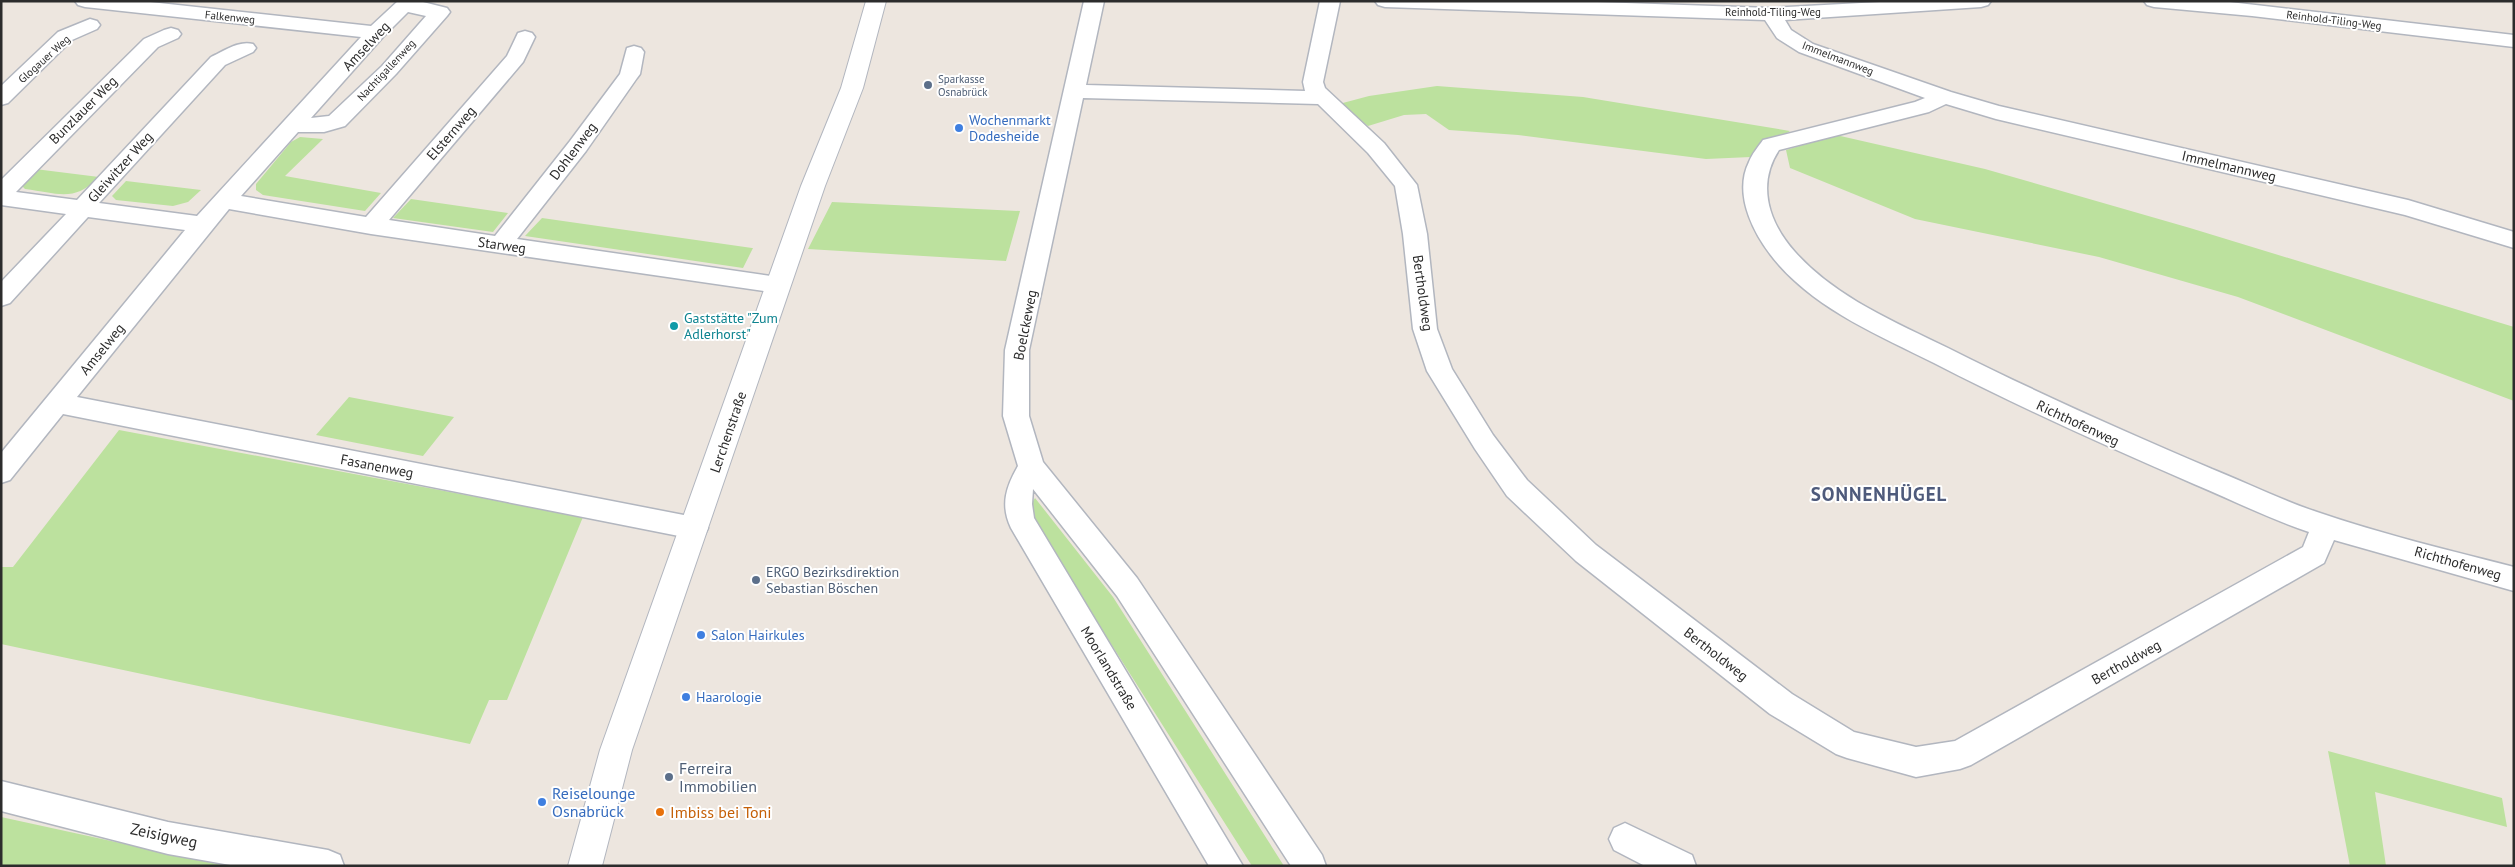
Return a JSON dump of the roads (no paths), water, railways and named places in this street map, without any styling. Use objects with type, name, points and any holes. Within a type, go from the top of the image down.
[{"type":"street","name":"Falkenweg","points":[[85,1],[376,33]]},
{"type":"street","name":"Lerchenstraße","points":[[585,866],[616,750],[813,186],[852,88],[876,1]]},
{"type":"street","name":"Boelckeweg","points":[[1094,1],[1017,350],[1016,416],[1031,466],[1127,587],[1310,866]]},
{"type":"street","points":[[1321,98],[1315,90],[1313,82],[1330,1]]},
{"type":"street","name":"Reinhold-Tiling-Weg","points":[[1385,1],[1771,14],[1819,13],[1980,1]]},
{"type":"street","name":"Reinhold-Tiling-Weg","points":[[2154,1],[2252,10],[2514,41]]},
{"type":"street","name":"Amselweg","points":[[1,472],[202,225],[376,33],[407,4]]},
{"type":"street","name":"Nachtigallenweg","points":[[294,125],[324,125],[337,121],[389,70],[440,12],[407,4]]},
{"type":"street","name":"Immelmannweg","points":[[1771,14],[1784,34],[1806,48],[1944,97],[1996,112],[2408,208],[2514,240]]},
{"type":"street","name":"Glogauer Weg","points":[[1,98],[65,36],[90,25]]},
{"type":"street","name":"Bunzlauer Weg","points":[[1,195],[65,127],[151,43],[172,34]]},
{"type":"street","name":"Elsternweg","points":[[371,226],[516,58],[526,37]]},
{"type":"street","name":"Gleiwitzer Weg","points":[[1,297],[67,228],[97,190],[218,61],[246,48]]},
{"type":"street","name":"Dohlenweg","points":[[500,245],[578,146],[630,74],[634,52]]},
{"type":"street","points":[[1074,91],[1321,98]]},
{"type":"street","name":"Richthofenweg","points":[[1944,97],[1922,107],[1772,145],[1756,165],[1756,208],[1773,240],[1791,262],[1816,285],[1866,316],[2016,394],[2110,438],[2325,526],[2514,579]]},
{"type":"street","name":"Bertholdweg","points":[[1321,98],[1376,148],[1406,186],[1415,234],[1425,329],[1440,371],[1484,442],[1517,488],[1594,559],[1781,704],[1847,744],[1916,762],[1960,754],[2314,555],[2325,526]]},
{"type":"street","points":[[1,195],[202,225]]},
{"type":"street","name":"Starweg","points":[[225,201],[371,226],[778,285]]},
{"type":"street","name":"Fasanenweg","points":[[59,403],[694,528]]},
{"type":"street","name":"Moorlandstraße","points":[[1031,466],[1018,489],[1016,502],[1021,520],[1227,866]]},
{"type":"street","name":"Zeisigweg","points":[[1,796],[168,838],[328,866]]},
{"type":"street","points":[[1625,839],[1680,866]]},
{"type":"place","name":"Sparkasse Osnabrück","points":[[928,85]]},
{"type":"place","name":"Wochenmarkt Dodesheide","points":[[959,128]]},
{"type":"place","name":"Gaststätte \"Zum Adlerhorst\"","points":[[674,326]]},
{"type":"place","name":"ERGO Bezirksdirektion Sebastian Böschen","points":[[756,580]]},
{"type":"place","name":"Salon Hairkules","points":[[701,635]]},
{"type":"place","name":"Haarologie","points":[[686,697]]},
{"type":"place","name":"Ferreira Immobilien","points":[[669,777]]},
{"type":"place","name":"Reiselounge Osnabrück","points":[[542,802]]},
{"type":"place","name":"Imbiss bei Toni","points":[[660,812]]},
{"type":"district","name":"SONNENHÜGEL","points":[[1879,494]]}]
